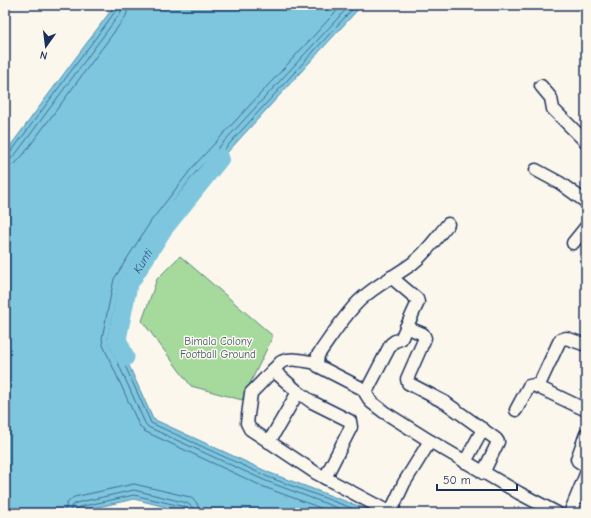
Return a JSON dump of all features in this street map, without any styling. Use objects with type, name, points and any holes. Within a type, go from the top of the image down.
[{"type":"street","points":[[541,86],[551,98],[553,109],[586,142]]},
{"type":"street","points":[[536,170],[560,183],[586,202]]},
{"type":"street","points":[[317,363],[318,355],[351,310],[373,289],[419,258],[448,224]]},
{"type":"street","points":[[573,243],[586,227]]},
{"type":"street","points":[[366,392],[391,344],[401,339],[418,301],[391,277]]},
{"type":"street","points":[[406,327],[423,334],[425,338],[407,379],[408,383],[446,403],[483,429],[498,442],[483,473]]},
{"type":"street","points":[[538,387],[560,340],[566,338],[586,345]]},
{"type":"street","points":[[430,441],[404,483],[392,509],[387,511],[325,478],[250,429],[248,424],[251,393],[272,370],[285,360],[292,359],[317,363],[318,366],[363,389],[371,402],[384,412],[483,473],[536,508],[557,513]]},
{"type":"street","points":[[272,370],[312,402],[350,421],[351,427],[325,478]]},
{"type":"street","points":[[516,410],[529,386],[534,385],[586,410]]},
{"type":"street","points":[[269,442],[298,392]]},
{"type":"street","points":[[465,462],[483,429]]},
{"type":"street","points":[[586,434],[577,459],[586,466]]},
{"type":"street","points":[[570,513],[586,474]]},
{"type":"green space","name":"Bimala Colony Football Ground","points":[[180,256],[273,336],[242,400],[191,386],[142,321],[157,279]]},
{"type":"water","points":[[115,5],[362,5],[203,179],[163,229],[128,285],[117,339],[153,419],[270,473],[377,513],[190,513],[134,499],[71,513],[5,513],[5,153]]},
{"type":"waterway","name":"Kunti","points":[[125,357],[117,339],[128,285],[163,229],[220,158]]}]
